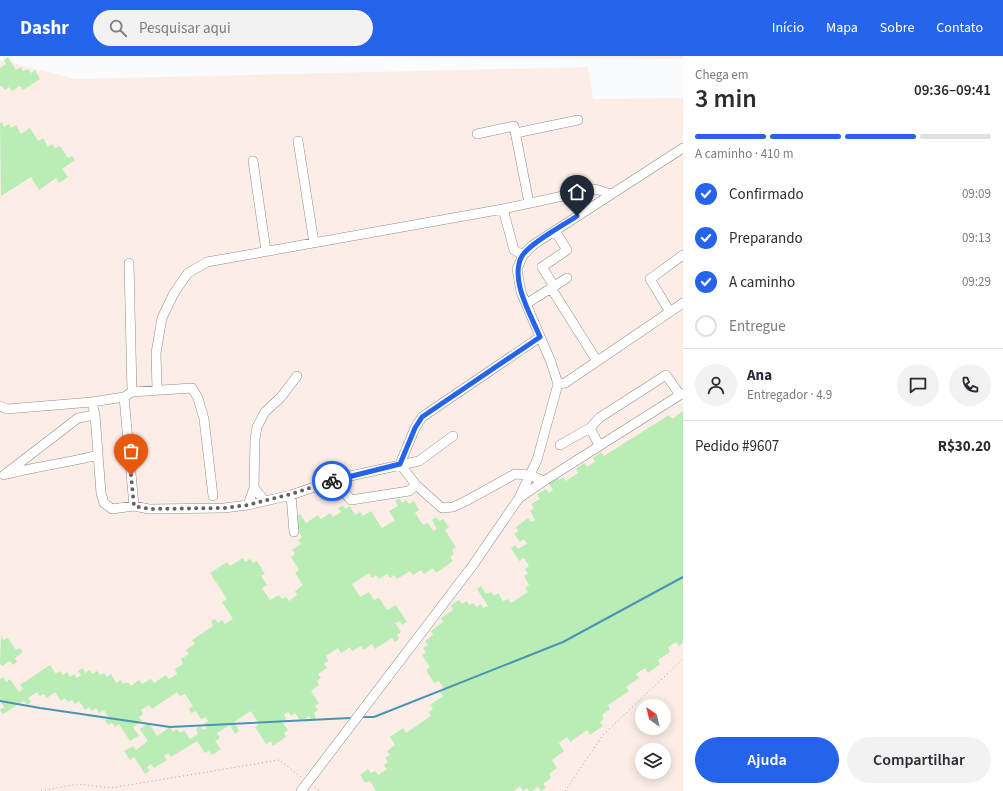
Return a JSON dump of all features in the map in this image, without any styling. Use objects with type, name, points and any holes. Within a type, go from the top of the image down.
[{"type":"lane","points":[[516,133],[578,120]]},
{"type":"lane","points":[[477,134],[514,126],[529,204]]},
{"type":"lane","points":[[298,142],[314,243]]},
{"type":"lane","points":[[301,791],[473,565],[519,498],[537,460],[558,384],[521,292],[517,269],[523,255],[533,245],[683,148]]},
{"type":"lane","points":[[253,161],[266,251]]},
{"type":"lane","points":[[157,389],[156,353],[162,318],[174,293],[188,273],[207,262],[503,209],[595,188],[611,194]]},
{"type":"lane","points":[[503,209],[514,250],[523,255]]},
{"type":"lane","points":[[555,231],[567,250],[542,267],[598,361]]},
{"type":"lane","points":[[670,312],[650,279],[683,255]]},
{"type":"lane","points":[[129,263],[128,394],[134,506]]},
{"type":"lane","points":[[526,304],[568,278]]},
{"type":"lane","points":[[558,384],[565,382],[598,361],[683,303]]},
{"type":"lane","points":[[400,464],[415,428],[422,417],[540,337]]},
{"type":"lane","points":[[519,498],[599,445],[681,394],[666,375],[599,418],[590,428],[560,446]]},
{"type":"lane","points":[[248,505],[254,488],[255,439],[257,427],[266,412],[281,397],[297,376]]},
{"type":"lane","points":[[0,406],[7,409],[92,402],[157,389],[192,388],[198,398],[204,419],[213,496],[224,508]]},
{"type":"lane","points":[[92,402],[95,415],[101,493],[104,503],[112,509],[134,506],[149,509],[224,508],[248,505],[291,494],[341,478],[419,461],[453,436]]},
{"type":"lane","points":[[2,476],[78,418],[95,415]]},
{"type":"lane","points":[[590,428],[599,445]]},
{"type":"lane","points":[[2,476],[28,468],[57,464],[98,455]]},
{"type":"lane","points":[[400,464],[416,485],[442,508],[453,508],[514,474],[529,475],[544,481]]},
{"type":"lane","points":[[341,478],[344,492],[351,500],[409,491],[416,485]]},
{"type":"lane","points":[[254,488],[264,501]]},
{"type":"lane","points":[[291,494],[294,532]]},
{"type":"lane","points":[[204,508],[213,496]]},
{"type":"path","points":[[565,791],[603,735],[683,659]]},
{"type":"path","points":[[41,791],[78,784],[111,788],[279,760],[321,791]]},
{"type":"shaded area","points":[[302,56],[683,56],[683,59]]},
{"type":"shaded area","points":[[0,60],[76,79],[588,67],[593,99],[683,98],[683,791],[0,791]]},
{"type":"green space","points":[[8,57],[16,70],[21,67],[23,71],[28,69],[31,73],[35,70],[40,79],[23,90],[20,86],[12,91],[9,87],[5,90],[2,86],[0,87],[0,68],[6,64],[4,60]]},
{"type":"green space","points":[[2,122],[4,127],[9,124],[11,128],[16,125],[21,134],[30,128],[38,141],[43,138],[48,147],[52,144],[55,148],[60,146],[68,158],[72,156],[75,160],[62,169],[68,177],[59,183],[56,178],[39,190],[31,177],[1,196],[0,123]]},
{"type":"green space","points":[[683,411],[683,643],[679,646],[676,642],[668,647],[670,652],[658,660],[660,664],[648,673],[645,668],[636,674],[639,678],[626,687],[629,691],[608,705],[610,709],[602,715],[604,719],[600,722],[603,726],[590,735],[587,730],[570,742],[567,737],[559,743],[564,751],[552,760],[557,768],[549,774],[551,778],[543,784],[546,788],[541,791],[538,787],[532,791],[529,791],[527,788],[523,791],[520,786],[513,791],[376,791],[370,781],[365,783],[360,775],[368,769],[371,773],[375,771],[378,775],[387,769],[384,765],[388,762],[385,758],[390,755],[387,751],[395,745],[390,737],[403,728],[406,733],[431,716],[429,712],[433,709],[430,705],[443,696],[440,692],[444,689],[439,681],[434,683],[426,670],[430,667],[422,655],[426,652],[423,648],[428,645],[425,641],[433,635],[431,631],[443,622],[441,618],[453,610],[451,605],[459,600],[462,604],[467,601],[469,605],[474,603],[476,607],[481,604],[483,608],[488,606],[477,589],[481,586],[486,594],[491,592],[494,596],[498,593],[503,601],[508,599],[511,603],[528,592],[525,588],[529,585],[524,576],[528,574],[525,569],[529,566],[524,558],[519,561],[511,548],[515,545],[518,549],[527,544],[524,539],[520,542],[514,534],[518,531],[516,527],[528,518],[531,522],[535,520],[530,511],[534,508],[531,504],[540,499],[537,494],[546,489],[549,493],[553,490],[547,481],[556,476],[559,480],[563,477],[566,481],[578,473],[576,469],[584,463],[587,467],[595,462],[593,458],[601,452],[604,456],[669,415],[672,419]]},
{"type":"green space","points":[[399,498],[402,503],[406,500],[409,504],[414,501],[419,510],[415,513],[423,525],[428,523],[433,531],[437,529],[432,520],[436,517],[439,521],[443,519],[449,527],[445,530],[456,547],[452,550],[454,554],[450,557],[453,561],[436,573],[433,568],[424,574],[421,570],[413,575],[410,571],[397,579],[394,575],[390,578],[387,574],[379,579],[376,575],[372,578],[369,573],[352,584],[360,597],[369,592],[374,600],[379,598],[387,610],[396,605],[407,622],[402,625],[400,621],[395,623],[401,632],[397,635],[399,639],[395,642],[392,638],[375,649],[372,644],[364,650],[361,646],[352,651],[350,647],[341,653],[338,648],[326,656],[328,661],[324,664],[327,668],[318,674],[321,678],[317,681],[319,685],[311,691],[319,703],[315,706],[318,710],[314,713],[316,718],[312,720],[309,716],[301,722],[295,713],[291,716],[288,712],[284,714],[286,719],[282,722],[288,730],[284,733],[286,737],[273,746],[271,741],[266,744],[255,727],[259,724],[251,711],[234,722],[239,731],[235,734],[230,725],[217,733],[220,738],[215,741],[221,749],[212,755],[209,751],[205,753],[197,741],[171,757],[168,753],[164,756],[167,760],[154,768],[151,764],[147,767],[150,771],[145,774],[134,757],[130,760],[124,751],[133,746],[136,750],[148,741],[140,729],[149,723],[157,736],[170,727],[173,732],[177,729],[180,733],[184,730],[190,739],[198,734],[196,729],[200,726],[203,730],[207,728],[204,724],[208,721],[206,717],[201,719],[196,711],[191,713],[189,709],[193,706],[185,694],[180,696],[177,692],[152,709],[149,705],[141,710],[143,714],[139,717],[142,721],[133,727],[139,736],[130,741],[119,724],[115,727],[112,723],[108,725],[105,721],[109,718],[104,710],[99,713],[96,708],[92,711],[89,707],[85,710],[79,701],[75,704],[72,700],[68,702],[65,698],[61,701],[55,692],[47,698],[44,694],[40,696],[37,692],[28,698],[31,702],[27,705],[24,701],[3,714],[0,710],[4,707],[0,701],[0,679],[3,677],[6,682],[10,679],[19,692],[23,689],[20,685],[50,665],[56,674],[60,671],[63,675],[67,672],[70,677],[74,674],[77,678],[81,675],[78,671],[83,668],[85,673],[90,670],[92,674],[97,671],[100,675],[104,673],[107,677],[111,674],[116,683],[121,680],[123,684],[128,682],[131,686],[139,680],[142,684],[151,679],[154,683],[166,675],[169,679],[177,674],[175,669],[183,664],[181,659],[189,654],[186,650],[195,644],[192,640],[213,626],[211,621],[215,619],[218,623],[222,620],[225,624],[233,619],[222,602],[227,599],[210,573],[227,562],[230,566],[243,558],[245,562],[250,559],[253,563],[257,561],[265,574],[261,576],[267,585],[262,588],[270,600],[279,595],[282,599],[286,597],[289,601],[297,595],[295,591],[303,585],[295,573],[299,570],[291,557],[295,554],[292,550],[301,544],[298,540],[302,537],[294,524],[298,521],[296,517],[300,514],[306,523],[318,515],[321,519],[330,513],[333,517],[341,512],[338,508],[343,505],[345,509],[350,506],[355,515],[360,512],[363,516],[371,511],[382,528],[395,520],[389,511],[398,506],[395,501]]},
{"type":"green space","points":[[1,636],[3,640],[8,638],[16,650],[20,648],[23,652],[15,658],[17,662],[13,665],[10,661],[2,666],[0,664]]},
{"type":"waterway","points":[[364,717],[374,717],[563,642],[683,577]]},
{"type":"waterway","points":[[0,701],[170,727],[350,718]]},
{"type":"way so far","points":[[131,475],[134,506],[149,509],[224,508],[248,505],[291,494],[332,481]]},
{"type":"route","points":[[332,481],[400,464],[415,428],[422,417],[540,337],[521,292],[517,269],[523,255],[533,245],[577,216]]}]
